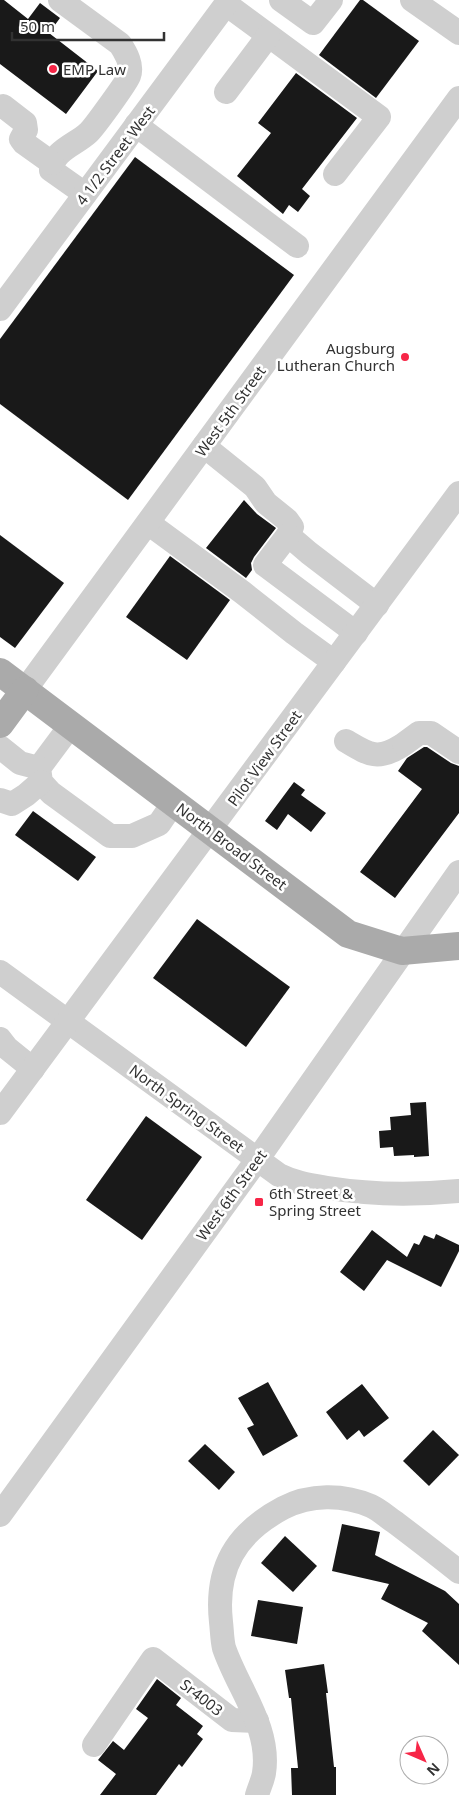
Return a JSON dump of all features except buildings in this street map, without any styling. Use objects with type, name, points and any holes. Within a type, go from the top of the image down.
[{"type":"main road","name":"North Broad Street","points":[[0,672],[348,934],[402,950],[459,946]]},
{"type":"main road","name":"West 5th Street","points":[[0,724],[25,690]]},
{"type":"street","points":[[53,163],[62,151],[89,133],[129,76],[130,63],[120,44],[60,0]]},
{"type":"street","points":[[281,0],[314,23],[331,0]]},
{"type":"street","points":[[412,0],[459,33]]},
{"type":"street","points":[[228,2],[268,36],[379,118],[335,174]]},
{"type":"street","name":"4 1/2 Street West","points":[[0,309],[228,2]]},
{"type":"street","points":[[226,92],[268,36]]},
{"type":"street","name":"West 5th Street","points":[[25,690],[459,98]]},
{"type":"street","points":[[0,107],[3,106],[25,123],[26,130],[22,139],[24,143],[89,188]]},
{"type":"street","points":[[136,126],[297,246]]},
{"type":"street","points":[[204,446],[255,487],[266,504],[287,520],[292,527],[265,564],[356,633]]},
{"type":"street","name":"Pilot View Street","points":[[0,1113],[459,493]]},
{"type":"street","points":[[148,523],[334,662]]},
{"type":"street","points":[[288,535],[377,605]]},
{"type":"street","points":[[0,800],[12,804],[26,795],[71,725]]},
{"type":"street","points":[[346,741],[368,754],[388,754],[419,733],[431,733],[459,752]]},
{"type":"street","points":[[0,747],[20,763],[40,775],[50,793],[110,836],[132,836],[158,824],[174,802]]},
{"type":"street","name":"West 6th Street","points":[[0,1516],[257,1160],[402,950],[459,872]]},
{"type":"street","name":"North Spring Street","points":[[0,972],[279,1175],[294,1182],[349,1192],[396,1195],[459,1191]]},
{"type":"street","points":[[0,1039],[7,1048],[33,1069]]},
{"type":"street","points":[[257,1795],[264,1773],[264,1750],[257,1721],[224,1647],[219,1594],[222,1576],[230,1559],[239,1542],[251,1528],[266,1517],[291,1504],[309,1498],[327,1497],[356,1500],[373,1506],[459,1572]]},
{"type":"street","name":"Sr4003","points":[[94,1745],[153,1659],[232,1720],[257,1721]]},
{"type":"place","name":"EMP Law","points":[[53,69]]},
{"type":"place","name":"Augsburg Lutheran Church","points":[[405,357]]},
{"type":"place","name":"6th Street & Spring Street","points":[[259,1202]]}]
